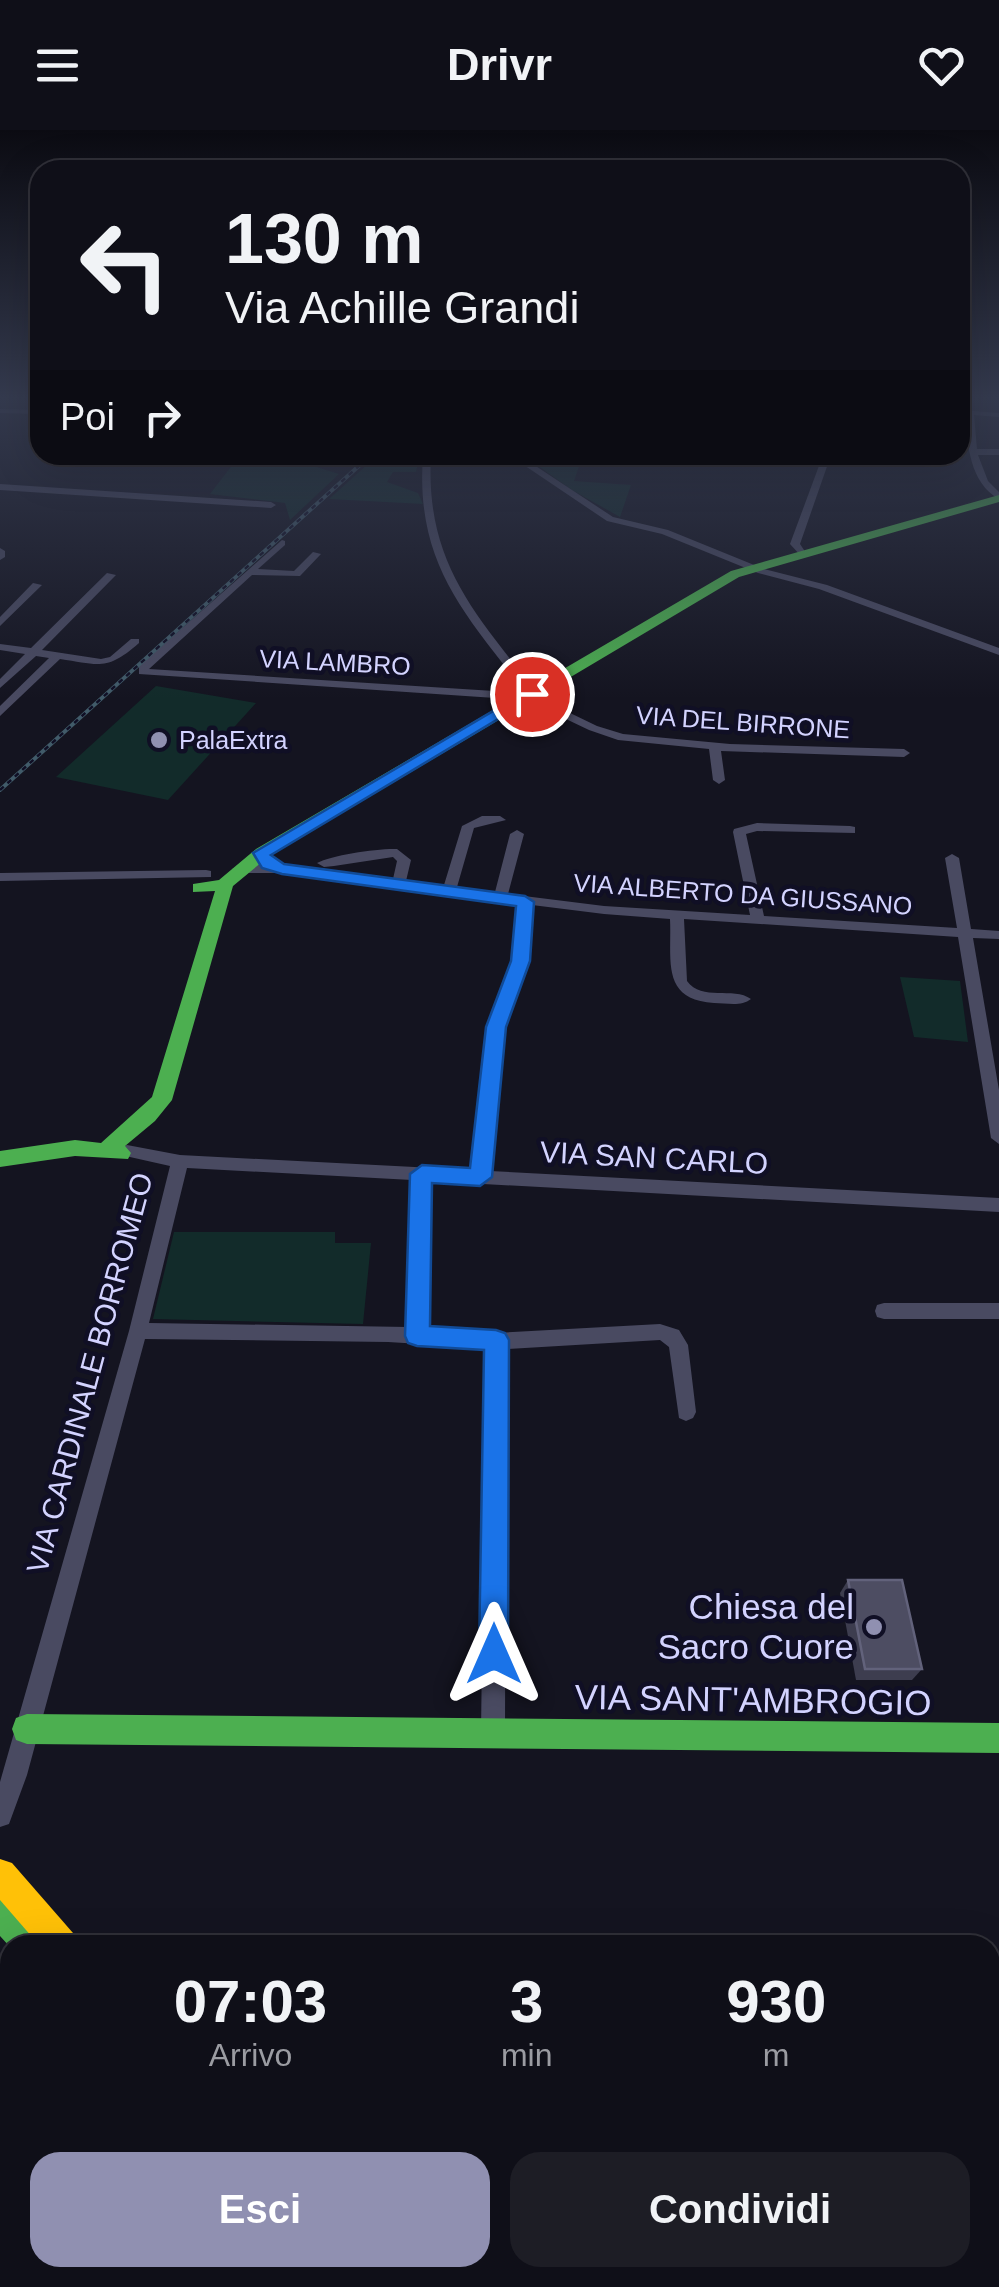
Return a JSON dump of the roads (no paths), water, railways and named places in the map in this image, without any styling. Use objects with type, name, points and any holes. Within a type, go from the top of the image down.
[{"type":"street","points":[[160,498],[271,505]]},
{"type":"street","points":[[426,498],[438,562],[530,696]]},
{"type":"street","points":[[578,498],[610,519],[668,533],[752,567],[818,586],[999,652]]},
{"type":"street","points":[[801,553],[795,544],[812,498]]},
{"type":"street","points":[[0,1147],[121,1145],[146,1120],[162,1100],[216,925],[210,905],[231,872],[752,567],[973,498]]},
{"type":"street","points":[[249,572],[282,543]]},
{"type":"street","points":[[249,572],[297,574],[316,554]]},
{"type":"street","name":"VIA LAMBRO","points":[[249,572],[144,668],[148,675],[530,696]]},
{"type":"street","points":[[0,686],[110,575]]},
{"type":"street","points":[[0,623],[37,585]]},
{"type":"street","points":[[0,660],[6,648],[107,662],[134,640]]},
{"type":"street","points":[[0,712],[58,656]]},
{"type":"street","name":"VIA DEL BIRRONE","points":[[530,696],[610,735],[715,748],[904,754]]},
{"type":"street","points":[[715,748],[719,780]]},
{"type":"street","points":[[449,891],[468,826],[482,820],[500,820]]},
{"type":"street","points":[[758,920],[739,832],[756,827],[850,830]]},
{"type":"street","points":[[500,898],[517,834]]},
{"type":"street","points":[[324,846],[324,869],[372,853],[397,853],[404,862],[398,884]]},
{"type":"street","points":[[952,858],[999,1138]]},
{"type":"street","name":"VIA ALBERTO DA GIUSSANO","points":[[231,872],[282,869]]},
{"type":"street","name":"VIA ALBERTO DA GIUSSANO","points":[[231,872],[324,869],[525,902],[677,915],[963,930],[999,936]]},
{"type":"street","points":[[0,877],[231,872]]},
{"type":"street","points":[[480,1177],[496,1027],[520,961],[525,902]]},
{"type":"street","points":[[677,915],[680,981],[686,992],[702,997],[744,999]]},
{"type":"street","name":"VIA SAN CARLO","points":[[121,1145],[180,1161],[999,1205]]},
{"type":"street","points":[[0,1160],[44,1149]]},
{"type":"street","name":"VIA CARDINALE BORROMEO","points":[[0,1815],[138,1331],[180,1161]]},
{"type":"street","points":[[417,1336],[422,1174]]},
{"type":"street","points":[[884,1311],[999,1311]]},
{"type":"street","points":[[138,1331],[496,1340],[668,1334],[678,1345],[686,1412]]},
{"type":"street","points":[[493,1732],[496,1340]]},
{"type":"street","name":"VIA SANT'AMBROGIO","points":[[26,1730],[999,1738]]},
{"type":"street","points":[[0,1875],[51,1935]]},
{"type":"street","points":[[0,1910],[21,1935]]},
{"type":"railway","points":[[0,790],[324,498]]},
{"type":"place","name":"PalaExtra","points":[[159,740]]},
{"type":"place","name":"Chiesa del Sacro Cuore","points":[[874,1627]]}]
